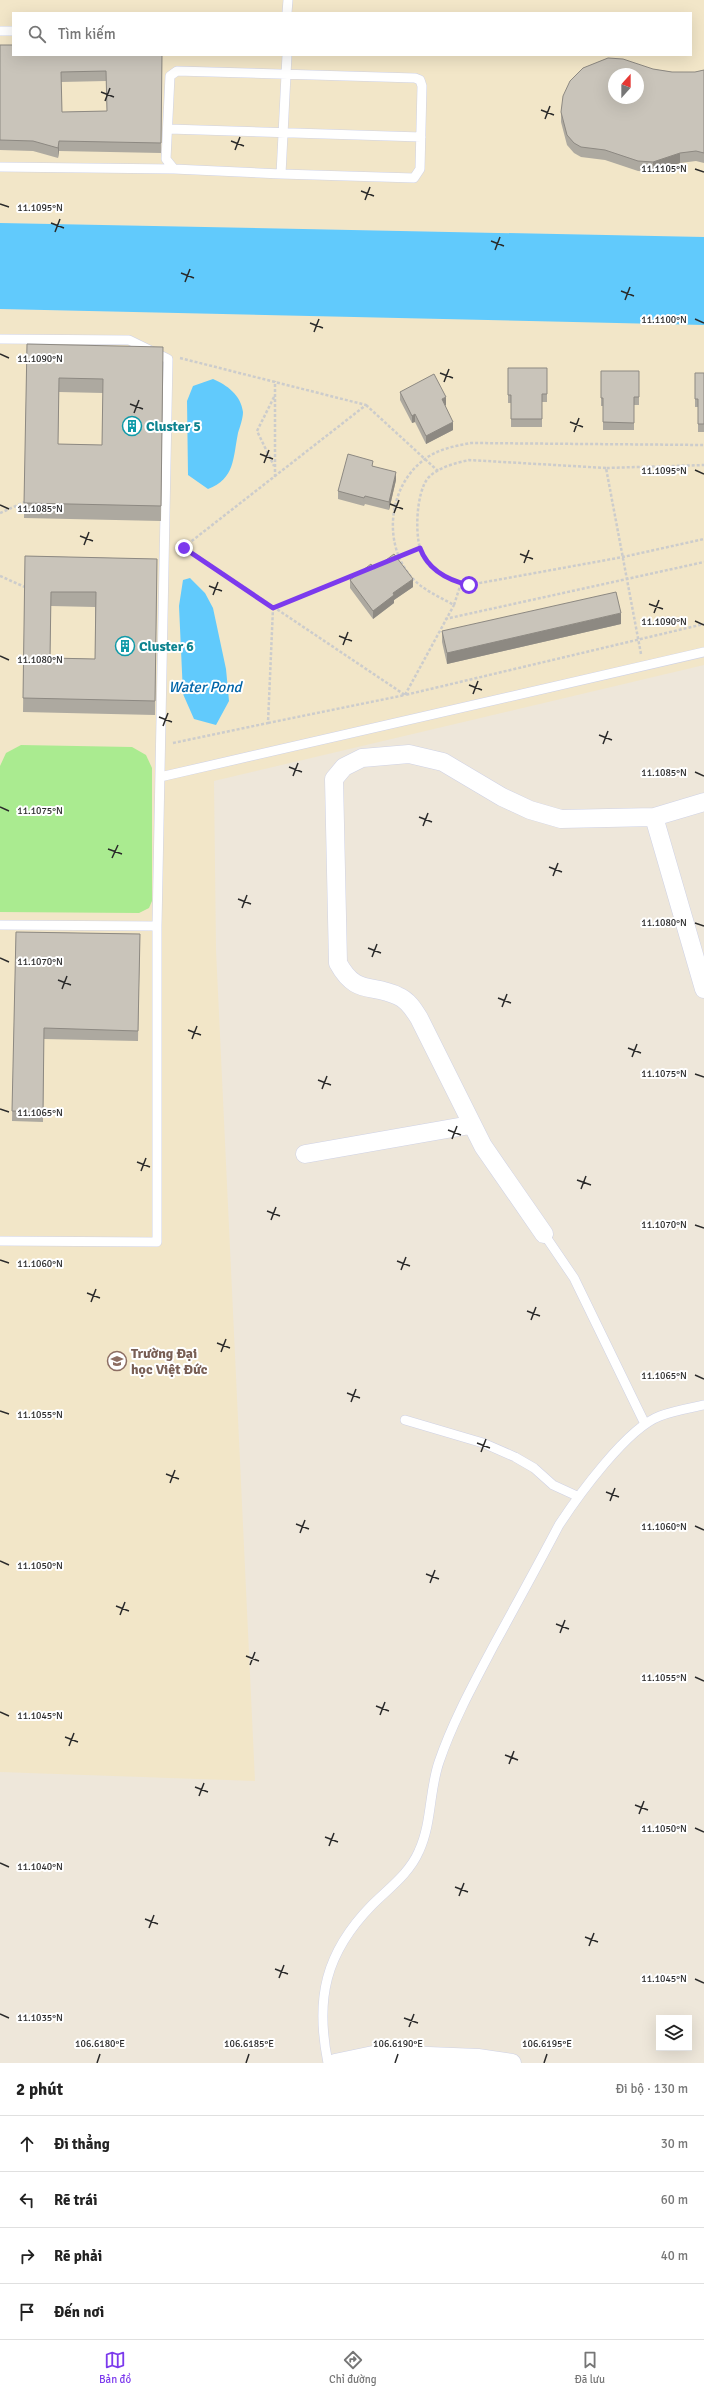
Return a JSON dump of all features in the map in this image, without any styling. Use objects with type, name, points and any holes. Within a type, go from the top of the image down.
[{"type":"street","points":[[544,1234],[470,1125],[419,1018],[410,1005],[398,996],[360,986],[346,977],[338,963],[334,779],[344,766],[362,758],[409,754],[444,762],[502,797],[530,810],[561,819],[654,817],[704,802]]},
{"type":"street","points":[[654,817],[704,989]]},
{"type":"street","points":[[305,1154],[470,1125]]},
{"type":"street","points":[[335,2063],[378,2054],[478,2058],[512,2063]]},
{"type":"lane","points":[[287,12],[288,0]]},
{"type":"lane","points":[[0,31],[12,32]]},
{"type":"lane","points":[[281,174],[287,56]]},
{"type":"lane","points":[[0,167],[174,169],[414,178],[420,169],[422,86],[420,80],[415,78],[173,72],[170,76],[169,129],[166,159],[174,169]]},
{"type":"lane","points":[[169,129],[283,134],[421,137]]},
{"type":"lane","points":[[0,339],[129,340],[168,359],[157,926],[157,1242],[0,1241]]},
{"type":"lane","points":[[160,777],[704,652]]},
{"type":"lane","points":[[0,925],[157,926]]},
{"type":"lane","points":[[544,1234],[574,1278],[645,1424]]},
{"type":"lane","points":[[328,2063],[323,2036],[322,2002],[330,1968],[350,1928],[398,1882],[419,1851],[429,1820],[438,1763],[461,1707],[559,1525],[578,1496],[617,1450],[645,1424],[659,1416],[704,1405]]},
{"type":"lane","points":[[404,1420],[496,1448],[534,1468],[553,1485],[578,1496]]},
{"type":"path","points":[[168,359],[185,357],[366,405],[438,472]]},
{"type":"path","points":[[274,477],[275,381]]},
{"type":"path","points":[[275,394],[257,431],[275,466]]},
{"type":"path","points":[[366,405],[184,548],[405,695]]},
{"type":"path","points":[[454,605],[419,585],[408,573],[394,540],[392,518],[407,476],[425,459],[446,448],[471,443],[704,445]]},
{"type":"path","points":[[704,465],[606,468],[469,460],[448,466],[428,477],[417,506],[418,540],[425,562],[453,581],[469,585],[623,557],[704,539]]},
{"type":"path","points":[[606,468],[644,666]]},
{"type":"path","points":[[0,513],[25,502]]},
{"type":"path","points":[[393,559],[420,548]]},
{"type":"path","points":[[273,608],[386,562]]},
{"type":"path","points":[[445,620],[704,562]]},
{"type":"path","points":[[0,576],[25,587]]},
{"type":"path","points":[[405,695],[454,605],[461,583]]},
{"type":"path","points":[[268,723],[273,608]]},
{"type":"path","points":[[161,746],[405,695],[704,624]]},
{"type":"shaded area","points":[[0,0],[704,0],[704,237],[0,223]]},
{"type":"shaded area","name":"Trường Đại học Việt Đức","points":[[0,309],[704,324],[704,665],[214,781],[216,950],[255,1781],[0,1772]]},
{"type":"green space","points":[[21,745],[132,747],[146,755],[152,768],[152,901],[149,908],[139,913],[0,912],[0,766],[6,753]]},
{"type":"water","points":[[0,223],[704,237],[704,325],[0,309]]},
{"type":"water","points":[[213,379],[232,391],[242,406],[243,412],[231,467],[223,480],[217,485],[208,489],[188,475],[187,401],[193,386]]},
{"type":"water","name":"Water Pond","points":[[190,578],[205,593],[213,608],[226,669],[229,701],[216,725],[194,719],[183,694],[179,606],[183,580]]},
{"type":"building","points":[[0,45],[12,45],[12,56],[162,56],[161,143],[59,141],[58,148],[33,141],[0,140]],"holes":[[[106,71],[107,111],[62,112],[61,72]]]},
{"type":"building","points":[[608,58],[623,59],[653,69],[672,72],[695,72],[704,70],[704,153],[696,151],[680,153],[653,162],[638,161],[605,150],[581,147],[574,143],[567,135],[561,112],[563,96],[570,81],[583,68]]},
{"type":"building","name":"Cluster 5","points":[[27,344],[163,347],[161,506],[24,503]],"holes":[[[59,378],[103,379],[102,445],[58,444]]]},
{"type":"building","points":[[508,368],[547,368],[547,394],[542,394],[542,419],[511,419],[511,395],[508,395]]},
{"type":"building","points":[[601,371],[639,371],[639,397],[634,397],[634,423],[603,422]]},
{"type":"building","points":[[695,373],[704,373],[704,424],[698,424],[698,399],[695,399]]},
{"type":"building","points":[[434,374],[446,397],[442,399],[453,422],[426,436],[415,414],[412,416],[400,392]]},
{"type":"building","points":[[348,454],[373,461],[372,466],[396,472],[389,502],[365,496],[364,498],[338,491]]},
{"type":"building","points":[[394,554],[413,579],[393,593],[394,595],[373,611],[350,580],[371,564],[374,569]]},
{"type":"building","name":"Cluster 6","points":[[25,556],[157,559],[155,701],[23,698]],"holes":[[[51,592],[96,592],[95,659],[50,658]]]},
{"type":"building","points":[[616,592],[621,613],[447,653],[442,631]]},
{"type":"building","points":[[16,932],[140,934],[138,1031],[44,1028],[43,1112],[12,1111]]},
{"type":"place","name":"Cluster 5","points":[[132,426]]},
{"type":"place","name":"Cluster 6","points":[[125,646]]},
{"type":"place","name":"Trường Đại học Việt Đức","points":[[117,1361]]},
{"type":"route","points":[[184,548],[273,608],[420,548],[425,562],[453,581],[469,585]]}]
